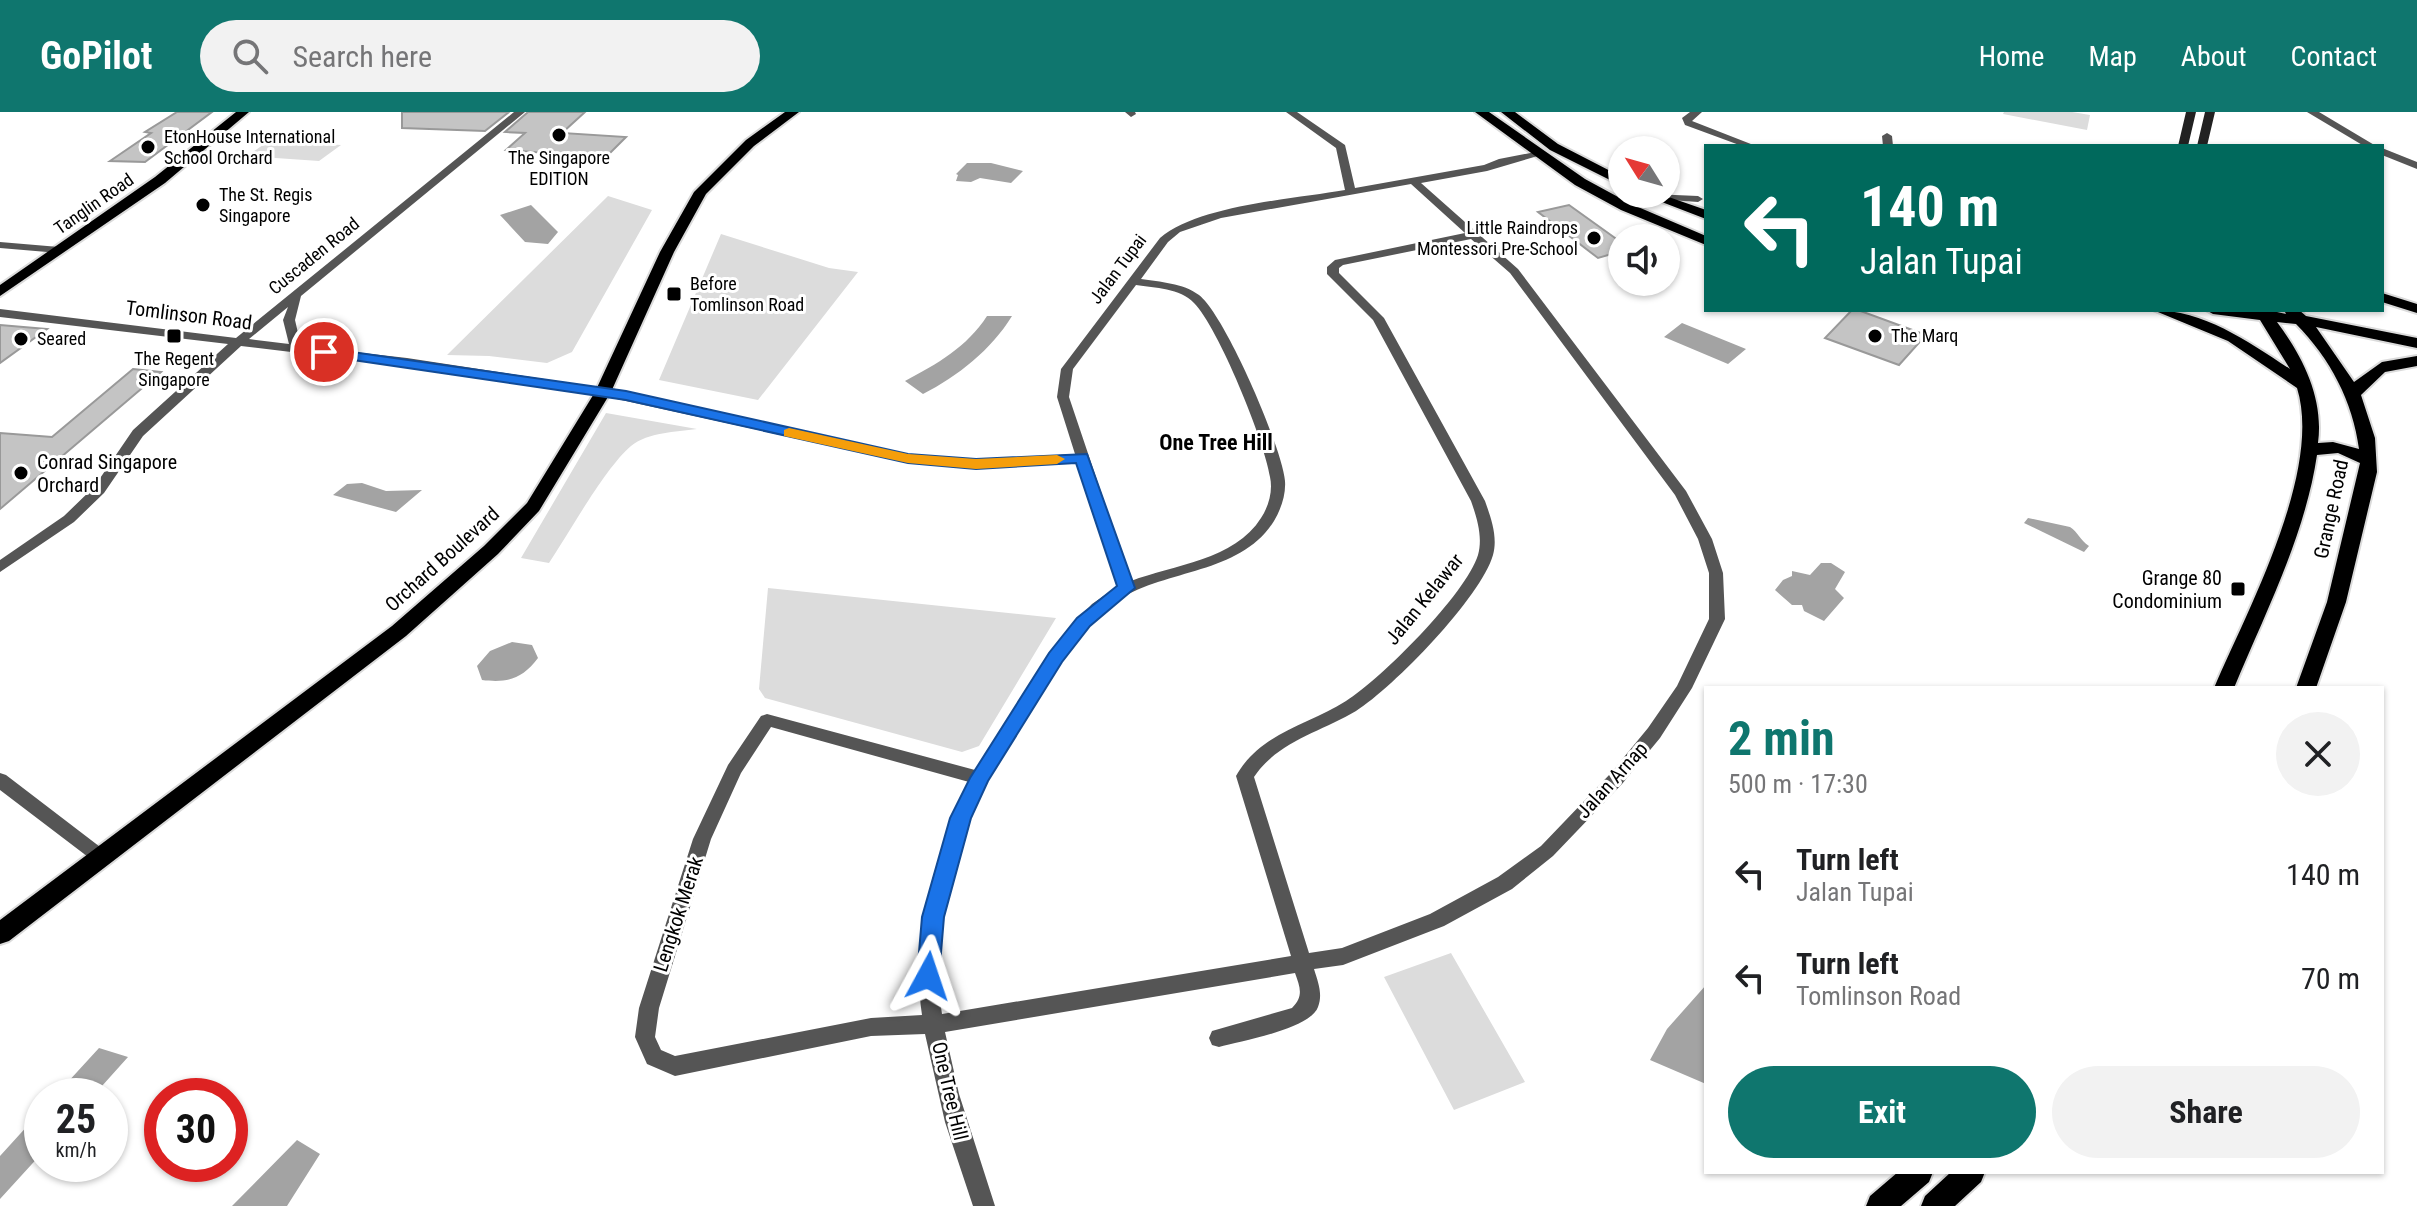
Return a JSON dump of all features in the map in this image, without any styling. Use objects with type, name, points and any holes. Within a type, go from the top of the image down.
[{"type":"main road","name":"Tanglin Road","points":[[0,292],[160,180],[243,112]]},
{"type":"main road","name":"Orchard Boulevard","points":[[0,934],[399,631],[491,550],[533,507],[603,392],[667,252],[701,192],[750,143],[793,112]]},
{"type":"main road","points":[[1481,112],[1537,153],[1616,203],[1704,240]]},
{"type":"main road","points":[[1507,112],[1554,147],[1608,175]]},
{"type":"main road","points":[[2183,144],[2191,112]]},
{"type":"main road","points":[[2202,144],[2210,112]]},
{"type":"main road","points":[[1680,207],[1704,214]]},
{"type":"main road","points":[[2384,298],[2417,310]]},
{"type":"main road","points":[[2384,307],[2417,310]]},
{"type":"main road","points":[[2165,312],[2233,338],[2303,385]]},
{"type":"main road","points":[[2262,313],[2296,315],[2417,343]]},
{"type":"main road","name":"Grange Road","points":[[2225,686],[2286,539],[2311,451],[2310,405],[2303,385],[2290,352],[2262,313]]},
{"type":"main road","name":"Grange Road","points":[[2296,315],[2338,367],[2353,395],[2365,427],[2369,460],[2344,571],[2320,655],[2307,686]]},
{"type":"main road","points":[[2353,395],[2364,377],[2384,366],[2417,361]]},
{"type":"main road","points":[[2311,451],[2322,446],[2334,447],[2369,460]]},
{"type":"main road","points":[[1880,1206],[1917,1174]]},
{"type":"main road","points":[[1935,1206],[1969,1174]]},
{"type":"street","name":"Cuscaden Road","points":[[0,567],[69,519],[99,490],[138,433],[239,341],[520,112]]},
{"type":"street","points":[[1291,112],[1341,147],[1350,190]]},
{"type":"street","points":[[1697,112],[1687,118],[1688,123],[1746,144]]},
{"type":"street","points":[[2312,112],[2368,144]]},
{"type":"street","points":[[2384,152],[2417,166]]},
{"type":"street","name":"Jalan Tupai","points":[[1126,588],[1063,397],[1067,369],[1164,240],[1176,230],[1219,215],[1487,168],[1537,153]]},
{"type":"street","name":"Jalan Arnap","points":[[935,1024],[1343,956],[1437,920],[1505,883],[1547,851],[1616,779],[1654,733],[1684,688],[1717,619],[1716,573],[1705,539],[1681,494],[1514,271],[1412,180]]},
{"type":"street","points":[[1680,197],[1702,199]]},
{"type":"street","points":[[1685,209],[1702,199]]},
{"type":"street","name":"Jalan Kelawar","points":[[1304,963],[1245,776],[1253,761],[1270,747],[1345,710],[1385,682],[1466,588],[1484,559],[1488,529],[1478,501],[1378,318],[1333,274],[1333,267],[1339,262],[1473,235]]},
{"type":"street","points":[[0,245],[59,250]]},
{"type":"street","name":"One Tree Hill","points":[[984,1206],[945,1090],[928,976],[933,917],[961,818],[979,778],[1055,657],[1083,622],[1126,588],[1197,565],[1240,546],[1265,525],[1277,501],[1277,477],[1240,377],[1198,299],[1177,289],[1135,281]]},
{"type":"street","points":[[296,349],[289,320],[298,296]]},
{"type":"street","name":"Tomlinson Road","points":[[0,313],[239,341],[603,392],[908,459],[976,464],[1082,458]]},
{"type":"street","name":"Lengkok Merak","points":[[935,1024],[871,1027],[675,1066],[654,1057],[645,1037],[649,1008],[702,839],[734,770],[767,720],[979,778]]},
{"type":"street","points":[[0,780],[102,858]]},
{"type":"street","points":[[1219,1038],[1298,1015],[1309,1005],[1311,991],[1304,963]]},
{"type":"shaded area","points":[[2004,112],[2072,112],[2090,115],[2087,130]]},
{"type":"shaded area","points":[[270,140],[341,145],[319,161],[247,156]]},
{"type":"shaded area","points":[[967,163],[991,163],[1023,171],[1011,183],[980,178],[971,182],[956,181],[956,174]]},
{"type":"shaded area","points":[[608,196],[652,210],[572,352],[547,363],[447,355]]},
{"type":"shaded area","points":[[531,205],[558,232],[548,244],[525,242],[500,215]]},
{"type":"shaded area","points":[[721,234],[829,268],[858,272],[758,400],[659,380]]},
{"type":"shaded area","points":[[987,316],[1012,316],[984,351],[961,370],[923,394],[905,381],[961,346]]},
{"type":"shaded area","points":[[1682,323],[1746,349],[1728,364],[1664,337]]},
{"type":"shaded area","points":[[606,413],[697,429],[654,435],[631,446],[599,485],[549,563],[521,558]]},
{"type":"shaded area","points":[[362,483],[386,491],[422,490],[396,512],[333,495],[347,484]]},
{"type":"shaded area","points":[[2028,518],[2070,527],[2089,546],[2084,552],[2024,523]]},
{"type":"shaded area","points":[[1821,563],[1831,563],[1845,572],[1835,589],[1844,598],[1824,621],[1804,611],[1802,605],[1792,605],[1775,590],[1783,580],[1792,576],[1792,571],[1810,575]]},
{"type":"shaded area","points":[[768,588],[1056,618],[979,746],[962,752],[765,698],[759,689]]},
{"type":"shaded area","points":[[512,642],[532,645],[538,658],[514,678],[482,680],[477,666],[490,651]]},
{"type":"shaded area","points":[[1451,953],[1525,1082],[1454,1110],[1384,977]]},
{"type":"shaded area","points":[[1704,987],[1704,1083],[1650,1060],[1667,1029]]},
{"type":"shaded area","points":[[99,1048],[128,1057],[109,1078],[72,1078]]},
{"type":"shaded area","points":[[24,1130],[24,1173],[0,1199],[0,1156]]},
{"type":"shaded area","points":[[297,1140],[320,1154],[287,1206],[232,1206]]},
{"type":"building","name":"EtonHouse International School Orchard","points":[[177,112],[212,112],[145,162],[110,161],[151,133],[145,132]]},
{"type":"building","points":[[402,112],[509,112],[485,131],[402,128]]},
{"type":"building","name":"The Singapore EDITION","points":[[528,112],[585,112],[562,133],[626,137],[606,157],[506,150],[525,133],[505,132]]},
{"type":"building","points":[[1569,205],[1608,233],[1608,255],[1598,258],[1538,212]]},
{"type":"building","name":"The Marq","points":[[1850,312],[1863,312],[1926,335],[1899,365],[1825,338]]},
{"type":"building","points":[[0,325],[47,329],[0,363]]},
{"type":"building","name":"Conrad Singapore Orchard","points":[[133,369],[161,372],[0,509],[0,433],[52,437]]},
{"type":"slow traffic","points":[[789,433],[908,459],[976,464],[1057,459]]},
{"type":"place","name":"The Singapore EDITION","points":[[559,135]]},
{"type":"place","name":"EtonHouse International School Orchard","points":[[148,147]]},
{"type":"place","name":"The St. Regis Singapore","points":[[203,205]]},
{"type":"place","name":"Little Raindrops Montessori Pre-School","points":[[1594,238]]},
{"type":"place","name":"Before Tomlinson Road","points":[[674,294]]},
{"type":"place","name":"The Regent Singapore","points":[[174,336]]},
{"type":"place","name":"The Marq","points":[[1875,336]]},
{"type":"place","name":"Seared","points":[[21,339]]},
{"type":"place","name":"Conrad Singapore Orchard","points":[[21,473]]},
{"type":"place","name":"Grange 80 Condominium","points":[[2238,589]]},
{"type":"district","name":"One Tree Hill","points":[[1216,442]]},
{"type":"route","points":[[324,352],[626,396],[908,459],[976,464],[1082,458],[1126,588],[1083,622],[1055,657],[979,778],[961,818],[933,917],[928,976]]}]
